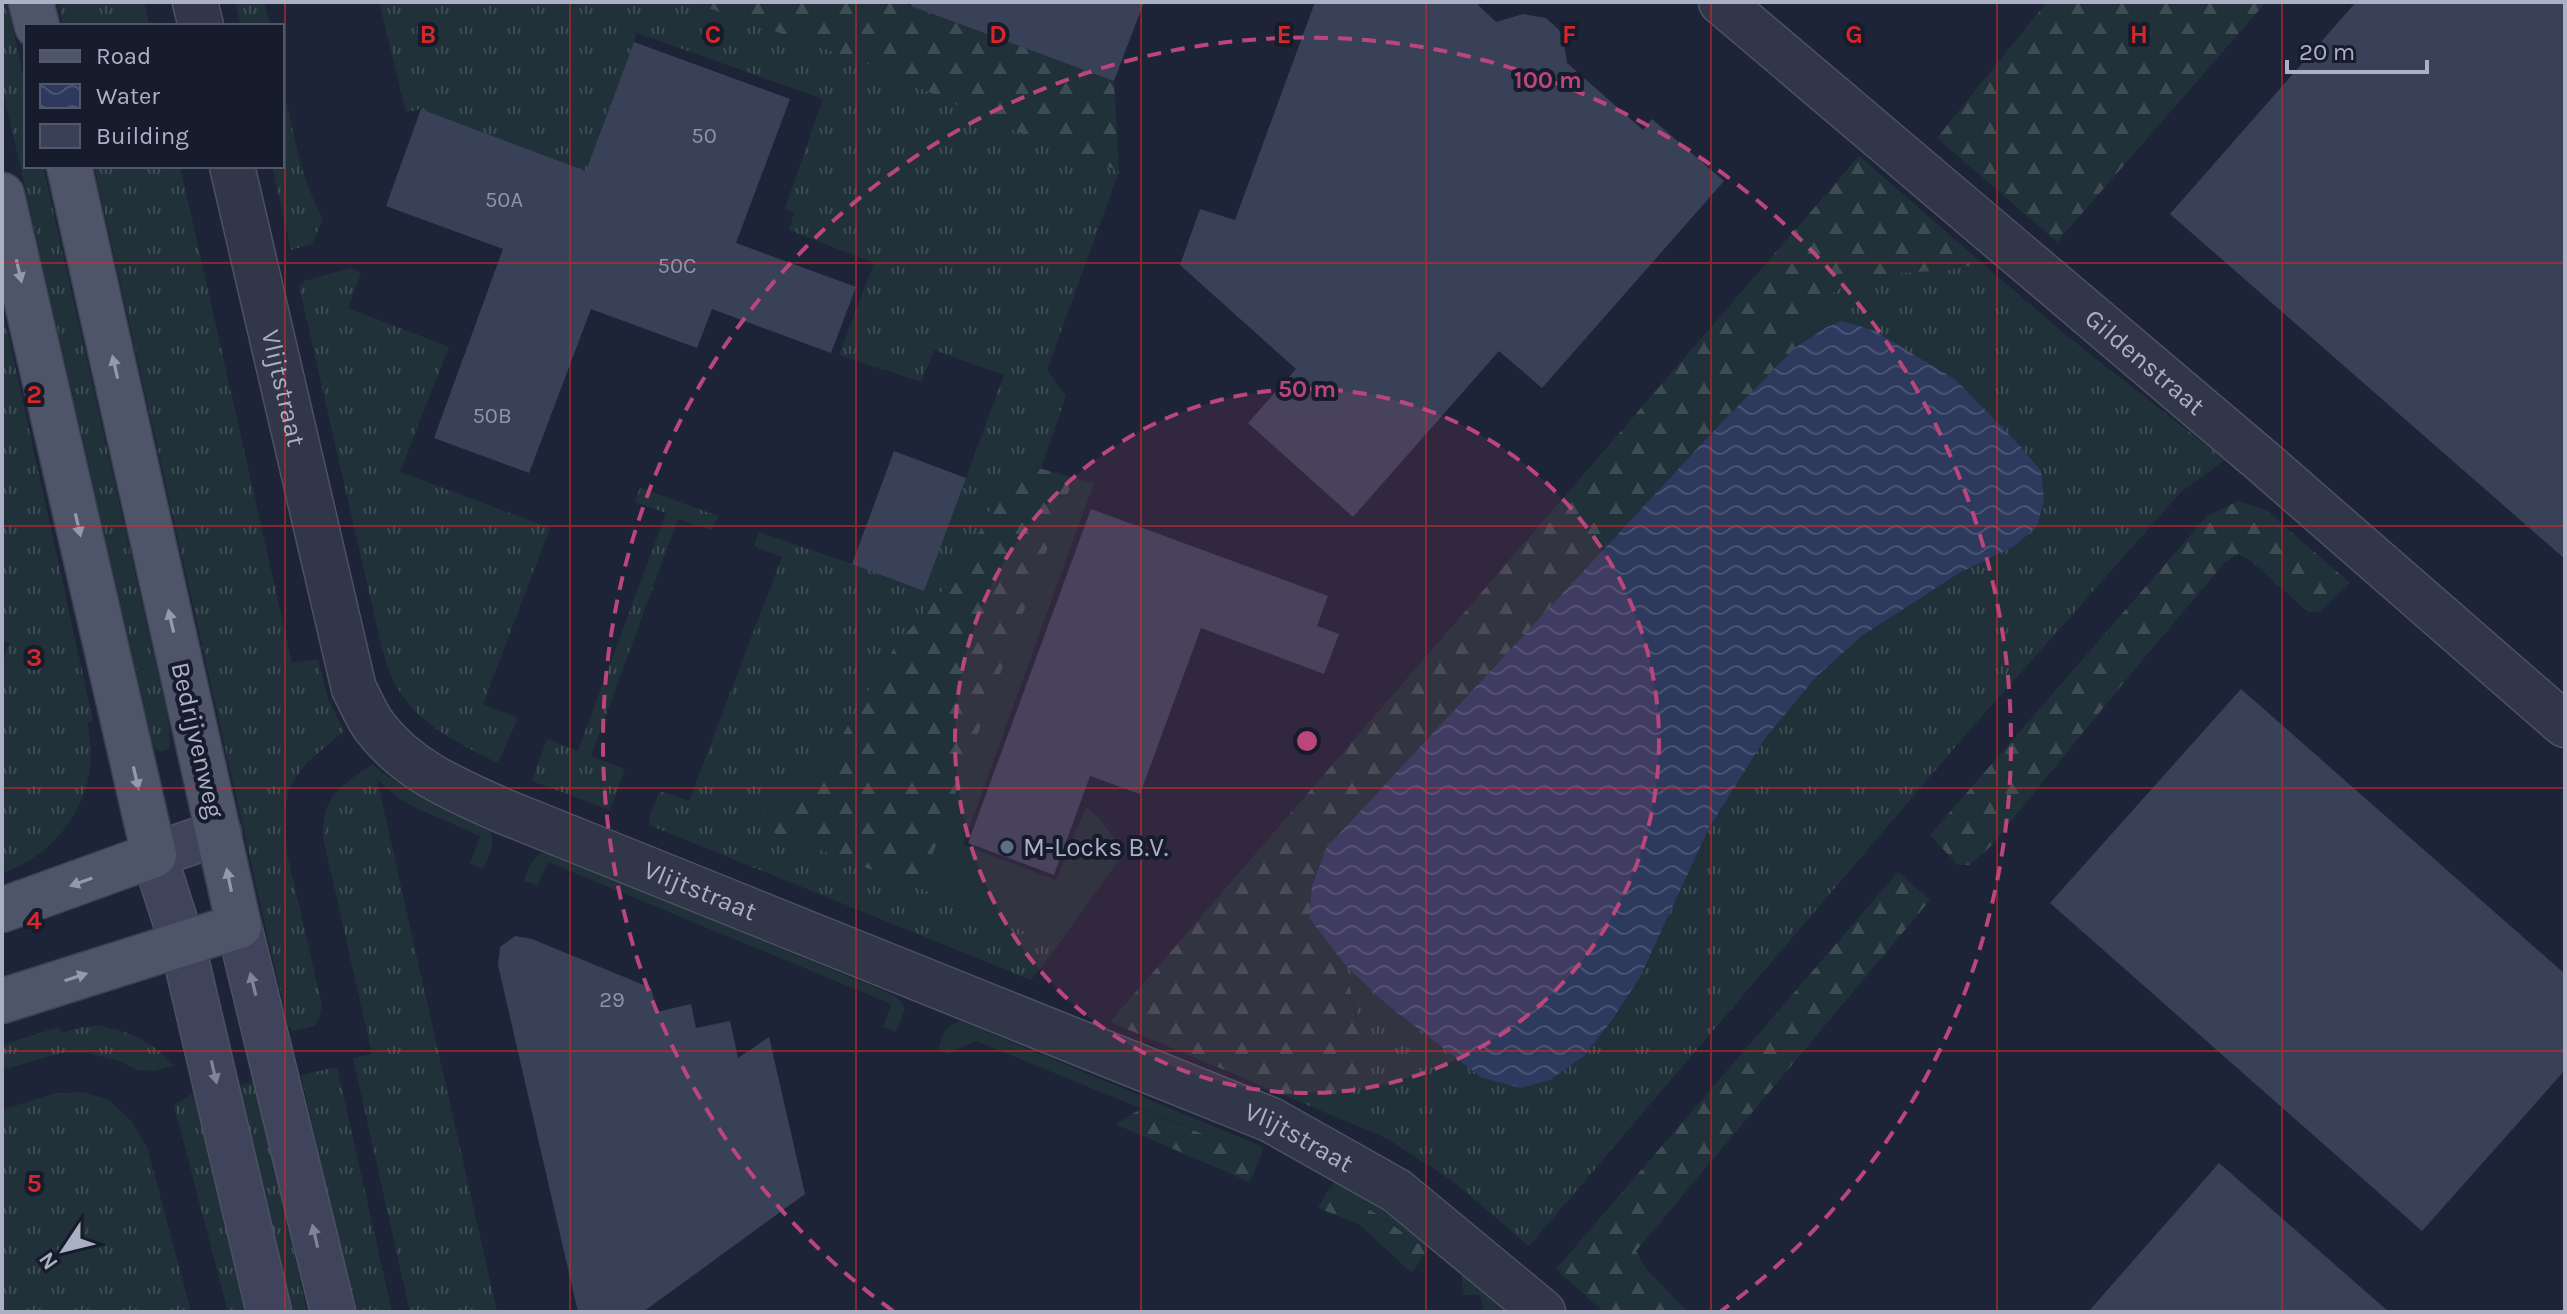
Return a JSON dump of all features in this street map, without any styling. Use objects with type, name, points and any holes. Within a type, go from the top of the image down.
[{"type":"main road","points":[[31,2],[36,24]]},
{"type":"main road","name":"Bedrijvenweg","points":[[69,168],[239,926],[333,1312]]},
{"type":"main road","points":[[2,195],[154,855],[182,942],[269,1312]]},
{"type":"main road","points":[[2,910],[219,833]]},
{"type":"main road","points":[[2,1001],[239,926]]},
{"type":"street","points":[[195,2],[200,24]]},
{"type":"street","name":"Gildenstraat","points":[[1721,2],[2261,460],[2565,725]]},
{"type":"street","name":"Vlijtstraat","points":[[232,168],[354,689],[375,727],[406,759],[442,784],[503,811],[1271,1120],[1397,1191],[1543,1312]]},
{"type":"green space","points":[[2,2],[7,2],[24,79],[24,168],[43,168],[168,719],[170,742],[169,748],[163,751],[157,750],[153,744],[2,87]]},
{"type":"green space","points":[[58,2],[144,2],[149,24],[63,24]]},
{"type":"green space","points":[[235,2],[264,2],[270,24],[240,24]]},
{"type":"green space","points":[[379,2],[691,2],[863,62],[1008,128],[1119,171],[1047,370],[1066,396],[1041,468],[1014,461],[960,571],[896,645],[825,764],[752,823],[1058,945],[1031,980],[649,825],[660,791],[689,801],[782,557],[754,546],[758,532],[852,564],[966,478],[1004,375],[934,350],[921,382],[839,355],[874,263],[789,230],[794,213],[785,208],[823,99],[637,33],[598,138],[600,176],[421,109],[406,112]]},
{"type":"green space","points":[[691,2],[900,2],[1114,81],[1119,171],[1008,128],[863,62]]},
{"type":"green space","points":[[2047,2],[2266,2],[2057,242],[1937,138]]},
{"type":"green space","points":[[284,91],[302,169],[323,219],[312,244],[291,250],[272,168],[284,168]]},
{"type":"green space","points":[[1859,156],[1982,263],[1950,270],[1884,274],[1858,280],[1838,289],[1822,303],[1796,347],[1721,423],[1327,847],[1309,918],[1345,965],[1362,1041],[1359,1071],[1349,1099],[1336,1117],[1110,1022]]},
{"type":"green space","points":[[94,168],[180,168],[292,663],[318,659],[328,699],[344,731],[306,763],[290,786],[284,813],[287,853],[322,1005],[314,1026],[293,1031],[288,1026]]},
{"type":"green space","points":[[1982,263],[2067,336],[2225,460],[2181,492],[1968,732],[1529,1246],[1455,1183],[1388,1139],[1336,1117],[1356,1078],[1360,1060],[1359,1025],[1345,965],[1385,1003],[1482,1078],[1521,1088],[1550,1080],[1584,1056],[1639,979],[1709,828],[1766,737],[1817,676],[1863,635],[1961,572],[2013,547],[1956,380],[1875,331],[1827,327],[1796,347],[1822,304],[1847,284],[1879,275]]},
{"type":"green space","points":[[351,268],[361,273],[348,308],[449,347],[400,472],[550,528],[483,704],[518,718],[498,763],[440,731],[415,711],[393,680],[382,649],[299,286],[304,281]]},
{"type":"green space","points":[[2,306],[93,721],[87,723],[91,750],[89,774],[76,811],[65,828],[37,855],[2,873],[2,664],[10,643],[2,640]]},
{"type":"green space","points":[[1014,461],[1074,478],[920,888],[751,824],[825,764],[896,645],[960,571]]},
{"type":"green space","points":[[1074,478],[1094,483],[963,845],[1056,880],[1086,807],[1098,817],[1125,851],[1058,945],[920,888]]},
{"type":"green space","points":[[640,488],[718,516],[712,530],[678,519],[591,756],[625,769],[610,810],[532,781],[547,739],[578,751],[666,513],[635,502]]},
{"type":"green space","points":[[2238,501],[2266,510],[2350,583],[2320,612],[2308,612],[2250,560],[2238,554],[2225,562],[1990,847],[1969,865],[1958,865],[1930,835],[2207,516]]},
{"type":"green space","points":[[372,764],[383,773],[377,780],[497,1312],[410,1312],[353,1058],[372,1054],[323,837],[330,801],[343,786]]},
{"type":"green space","points":[[383,773],[429,802],[486,825],[492,842],[483,869],[470,864],[480,836],[400,799],[377,780]]},
{"type":"green space","points":[[548,852],[898,997],[905,1009],[896,1032],[883,1027],[891,1004],[548,862],[538,885],[524,881],[535,858]]},
{"type":"green space","points":[[1898,872],[1930,900],[1636,1251],[1646,1269],[1688,1312],[1604,1312],[1556,1269]]},
{"type":"green space","points":[[961,1021],[1261,1146],[1263,1151],[1260,1157],[976,1041],[948,1054],[938,1050],[948,1028]]},
{"type":"green space","points":[[101,1026],[141,1039],[174,1066],[152,1071],[139,1070],[88,1053],[61,1053],[2,1070],[2,1045],[59,1027],[61,1033]]},
{"type":"green space","points":[[337,1067],[392,1312],[354,1312],[301,1075]]},
{"type":"green space","points":[[256,1081],[307,1312],[283,1312],[234,1087]]},
{"type":"green space","points":[[83,1092],[109,1100],[132,1122],[147,1147],[191,1312],[2,1312],[2,1110],[52,1094]]},
{"type":"green space","points":[[193,1093],[252,1312],[228,1312],[174,1105]]},
{"type":"green space","points":[[1141,1109],[1260,1157],[1250,1182],[1115,1124]]},
{"type":"green space","points":[[1335,1183],[1382,1210],[1427,1243],[1427,1250],[1379,1215],[1330,1187]]},
{"type":"green space","points":[[1330,1187],[1379,1215],[1427,1250],[1412,1273],[1359,1224],[1318,1208]]},
{"type":"green space","points":[[1465,1274],[1508,1312],[1484,1311],[1480,1295],[1464,1295],[1461,1277]]},
{"type":"water","points":[[1842,321],[1875,331],[1956,380],[2021,447],[2041,471],[2044,500],[2037,527],[2013,547],[1961,572],[1863,635],[1817,676],[1766,737],[1709,828],[1639,979],[1584,1056],[1550,1080],[1521,1088],[1482,1078],[1385,1003],[1345,965],[1309,918],[1312,886],[1327,847],[1721,423],[1796,347]]},
{"type":"building","points":[[912,2],[1144,2],[1114,81],[911,6]]},
{"type":"building","points":[[1315,2],[1475,2],[1496,22],[1523,14],[1546,18],[1563,36],[1567,63],[1643,130],[1652,119],[1724,181],[1542,388],[1499,351],[1353,517],[1248,423],[1296,369],[1180,265],[1200,209],[1235,220]]},
{"type":"building","points":[[2356,2],[2565,2],[2565,559],[2170,214]]},
{"type":"building","points":[[634,42],[790,99],[736,243],[856,287],[831,353],[712,309],[697,348],[591,309],[529,473],[434,438],[503,249],[386,206],[421,109],[586,171]]},
{"type":"building","points":[[894,451],[966,478],[924,591],[852,564]]},
{"type":"building","points":[[1091,509],[1328,596],[1317,626],[1339,634],[1324,674],[1201,628],[1140,794],[1090,776],[1054,875],[968,843]]},
{"type":"building","points":[[2241,689],[2565,974],[2565,1070],[2422,1231],[2050,903]]},
{"type":"building","points":[[515,936],[532,939],[651,988],[657,1012],[691,1004],[696,1028],[730,1021],[738,1058],[769,1037],[805,1194],[643,1312],[578,1312],[498,965],[500,947]]},
{"type":"building","points":[[2219,1163],[2389,1312],[2088,1312]]},
{"type":"place","name":"M-Locks B.V.","points":[[1007,847]]}]
